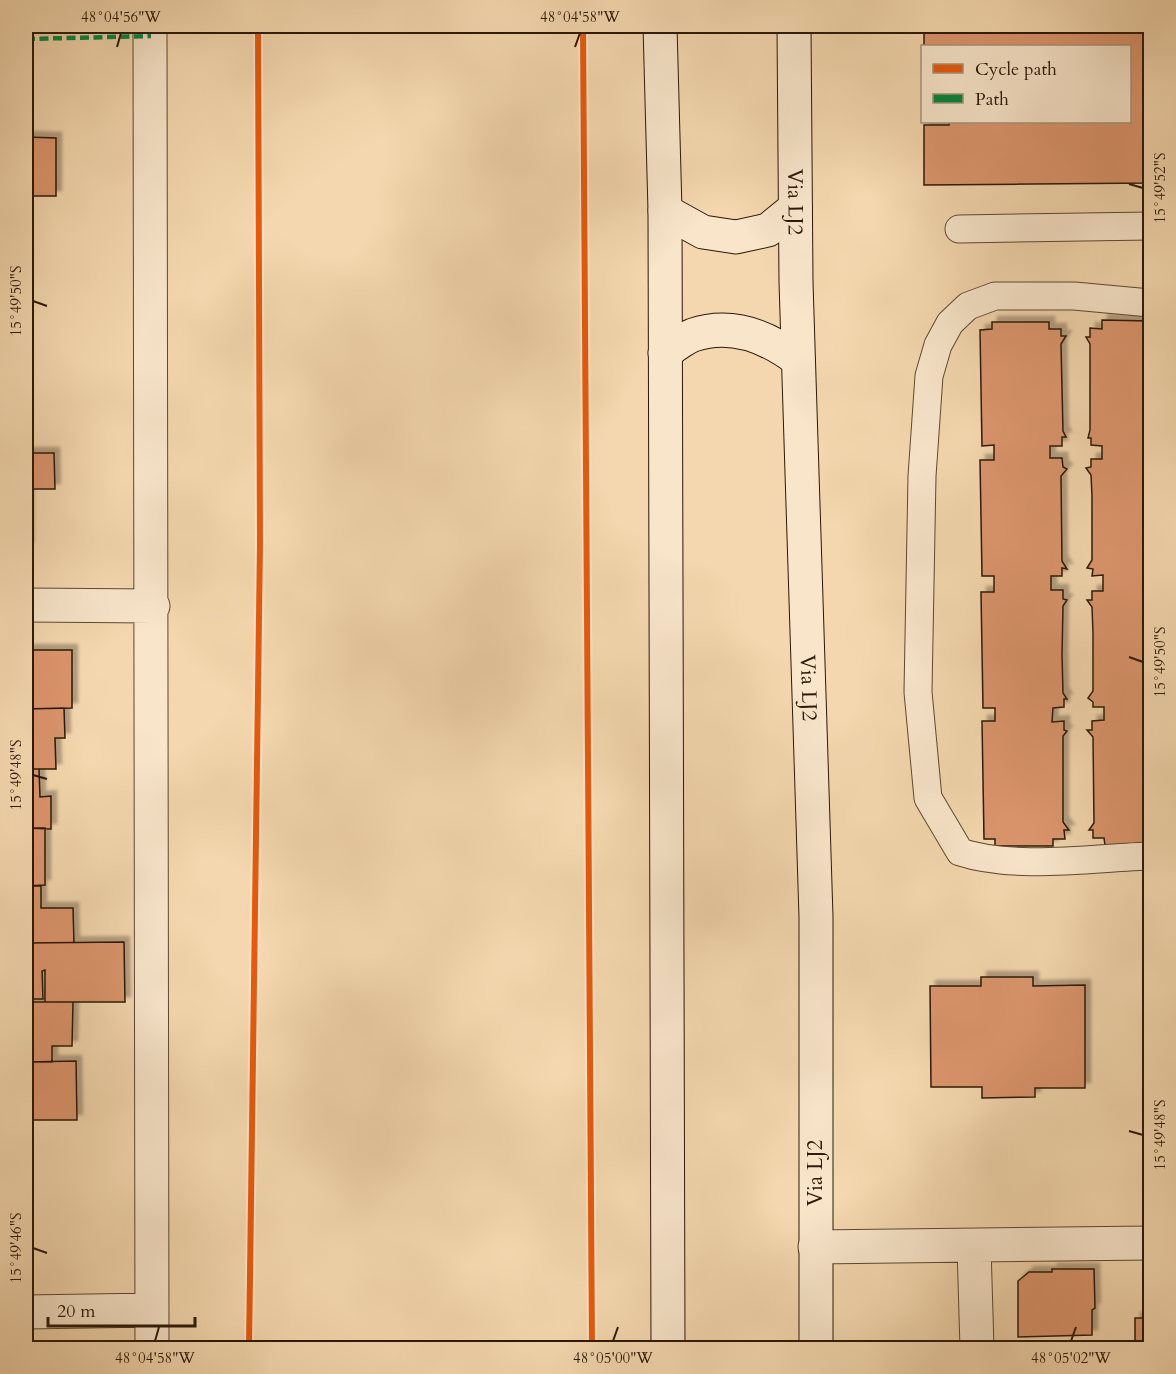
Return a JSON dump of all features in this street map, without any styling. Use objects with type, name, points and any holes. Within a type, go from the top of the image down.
[{"type":"main road","points":[[150,26],[153,606],[152,1348]]},
{"type":"main road","points":[[660,26],[665,212],[668,1348]]},
{"type":"main road","name":"Via LJ2","points":[[794,26],[798,360],[816,917],[816,1348]]},
{"type":"main road","points":[[665,212],[703,231],[736,237],[768,230],[795,208]]},
{"type":"main road","points":[[665,353],[691,336],[716,330],[743,332],[775,342],[798,360]]},
{"type":"main road","points":[[26,605],[153,606]]},
{"type":"main road","points":[[815,1247],[974,1247],[1150,1243]]},
{"type":"main road","points":[[974,1247],[977,1348]]},
{"type":"main road","points":[[26,1312],[152,1310]]},
{"type":"lane","points":[[959,229],[1150,226]]},
{"type":"lane","points":[[1150,303],[1074,296],[995,296],[968,306],[950,323],[938,345],[929,375],[922,476],[918,692],[928,798],[960,852],[981,859],[1015,860],[1150,856]]},
{"type":"building","points":[[1150,29],[1150,183],[924,185],[924,125],[1131,123],[1131,45],[924,45],[924,30]]},
{"type":"building","points":[[26,137],[56,138],[56,196],[26,196]]},
{"type":"building","points":[[1102,320],[1150,321],[1150,845],[1105,845],[1104,838],[1093,838],[1093,830],[1089,830],[1094,823],[1093,737],[1087,730],[1092,730],[1092,721],[1104,720],[1104,707],[1093,707],[1093,702],[1088,698],[1093,691],[1093,633],[1092,607],[1087,600],[1092,600],[1092,591],[1103,591],[1103,575],[1092,576],[1093,569],[1087,568],[1092,560],[1092,496],[1091,475],[1086,468],[1091,467],[1091,459],[1102,459],[1102,446],[1091,445],[1091,438],[1088,438],[1090,430],[1090,344],[1086,337],[1090,337],[1090,328],[1102,329]]},
{"type":"building","points":[[992,322],[1049,322],[1049,329],[1061,329],[1061,336],[1066,336],[1061,344],[1063,431],[1066,437],[1062,437],[1062,446],[1050,446],[1050,458],[1062,458],[1063,467],[1067,469],[1061,476],[1062,561],[1067,569],[1062,568],[1062,576],[1051,576],[1051,590],[1063,590],[1063,599],[1067,600],[1063,606],[1062,655],[1063,693],[1067,699],[1064,699],[1064,707],[1053,708],[1052,722],[1064,721],[1064,730],[1067,731],[1063,736],[1063,822],[1069,830],[1064,830],[1065,839],[1053,839],[1053,846],[995,846],[995,839],[984,839],[982,721],[995,721],[995,708],[983,708],[981,592],[994,592],[994,576],[982,576],[980,460],[994,460],[994,445],[982,446],[980,330],[992,329]]},
{"type":"building","points":[[26,453],[54,453],[55,489],[26,489]]},
{"type":"building","points":[[26,489],[28,489],[28,547],[26,547]]},
{"type":"building","points":[[26,650],[72,650],[72,708],[26,709]]},
{"type":"building","points":[[64,708],[65,738],[55,738],[56,769],[26,769],[26,709]]},
{"type":"building","points":[[26,769],[39,769],[40,797],[51,796],[51,829],[26,828]]},
{"type":"building","points":[[26,828],[45,828],[45,885],[26,886]]},
{"type":"building","points":[[26,886],[41,886],[41,908],[73,908],[74,943],[26,943]]},
{"type":"building","points":[[124,942],[125,1002],[45,1002],[45,970],[42,971],[43,999],[26,999],[26,943]]},
{"type":"building","points":[[981,977],[1033,977],[1033,986],[1085,985],[1085,1088],[1035,1088],[1035,1097],[982,1098],[982,1087],[931,1087],[930,986],[981,986]]},
{"type":"building","points":[[26,1002],[73,1002],[72,1046],[52,1046],[52,1062],[26,1062]]},
{"type":"building","points":[[76,1061],[77,1120],[26,1120],[26,1062]]},
{"type":"building","points":[[1052,1269],[1094,1269],[1095,1308],[1092,1310],[1092,1335],[1018,1337],[1018,1281],[1029,1272],[1052,1272]]},
{"type":"building","points":[[1135,1318],[1150,1318],[1150,1348],[1135,1348]]},
{"type":"marked path","points":[[26,39],[151,36]]},
{"type":"cycle path","points":[[249,1348],[260,544],[258,26]]},
{"type":"cycle path","points":[[583,26],[592,1348]]}]
